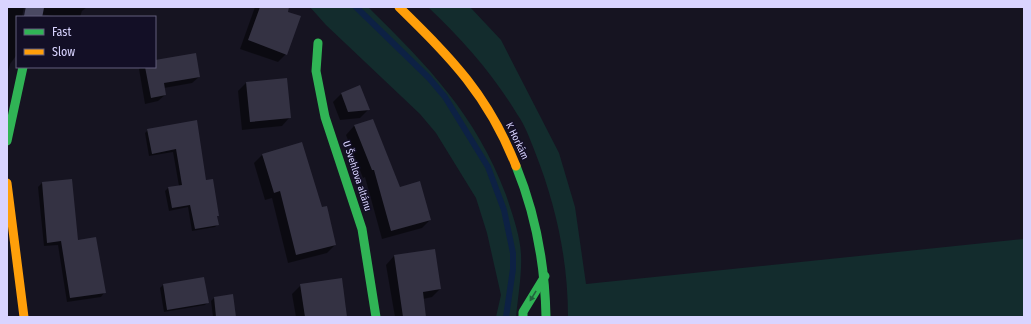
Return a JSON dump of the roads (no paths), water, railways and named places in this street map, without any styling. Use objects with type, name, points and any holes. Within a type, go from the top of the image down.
[{"type":"street","name":"K Horkám","points":[[399,7],[468,80],[495,121],[516,162],[528,191],[537,224],[545,276],[546,317]]},
{"type":"street","name":"U Švehlova altánu","points":[[318,43],[316,71],[325,117],[362,229],[376,317]]},
{"type":"street","points":[[7,141],[23,68]]},
{"type":"street","points":[[7,184],[24,317]]},
{"type":"street","points":[[523,317],[524,312],[545,276]]},
{"type":"waterway","points":[[356,7],[429,78],[445,97],[488,167],[504,210],[513,253],[513,269],[506,317]]}]
